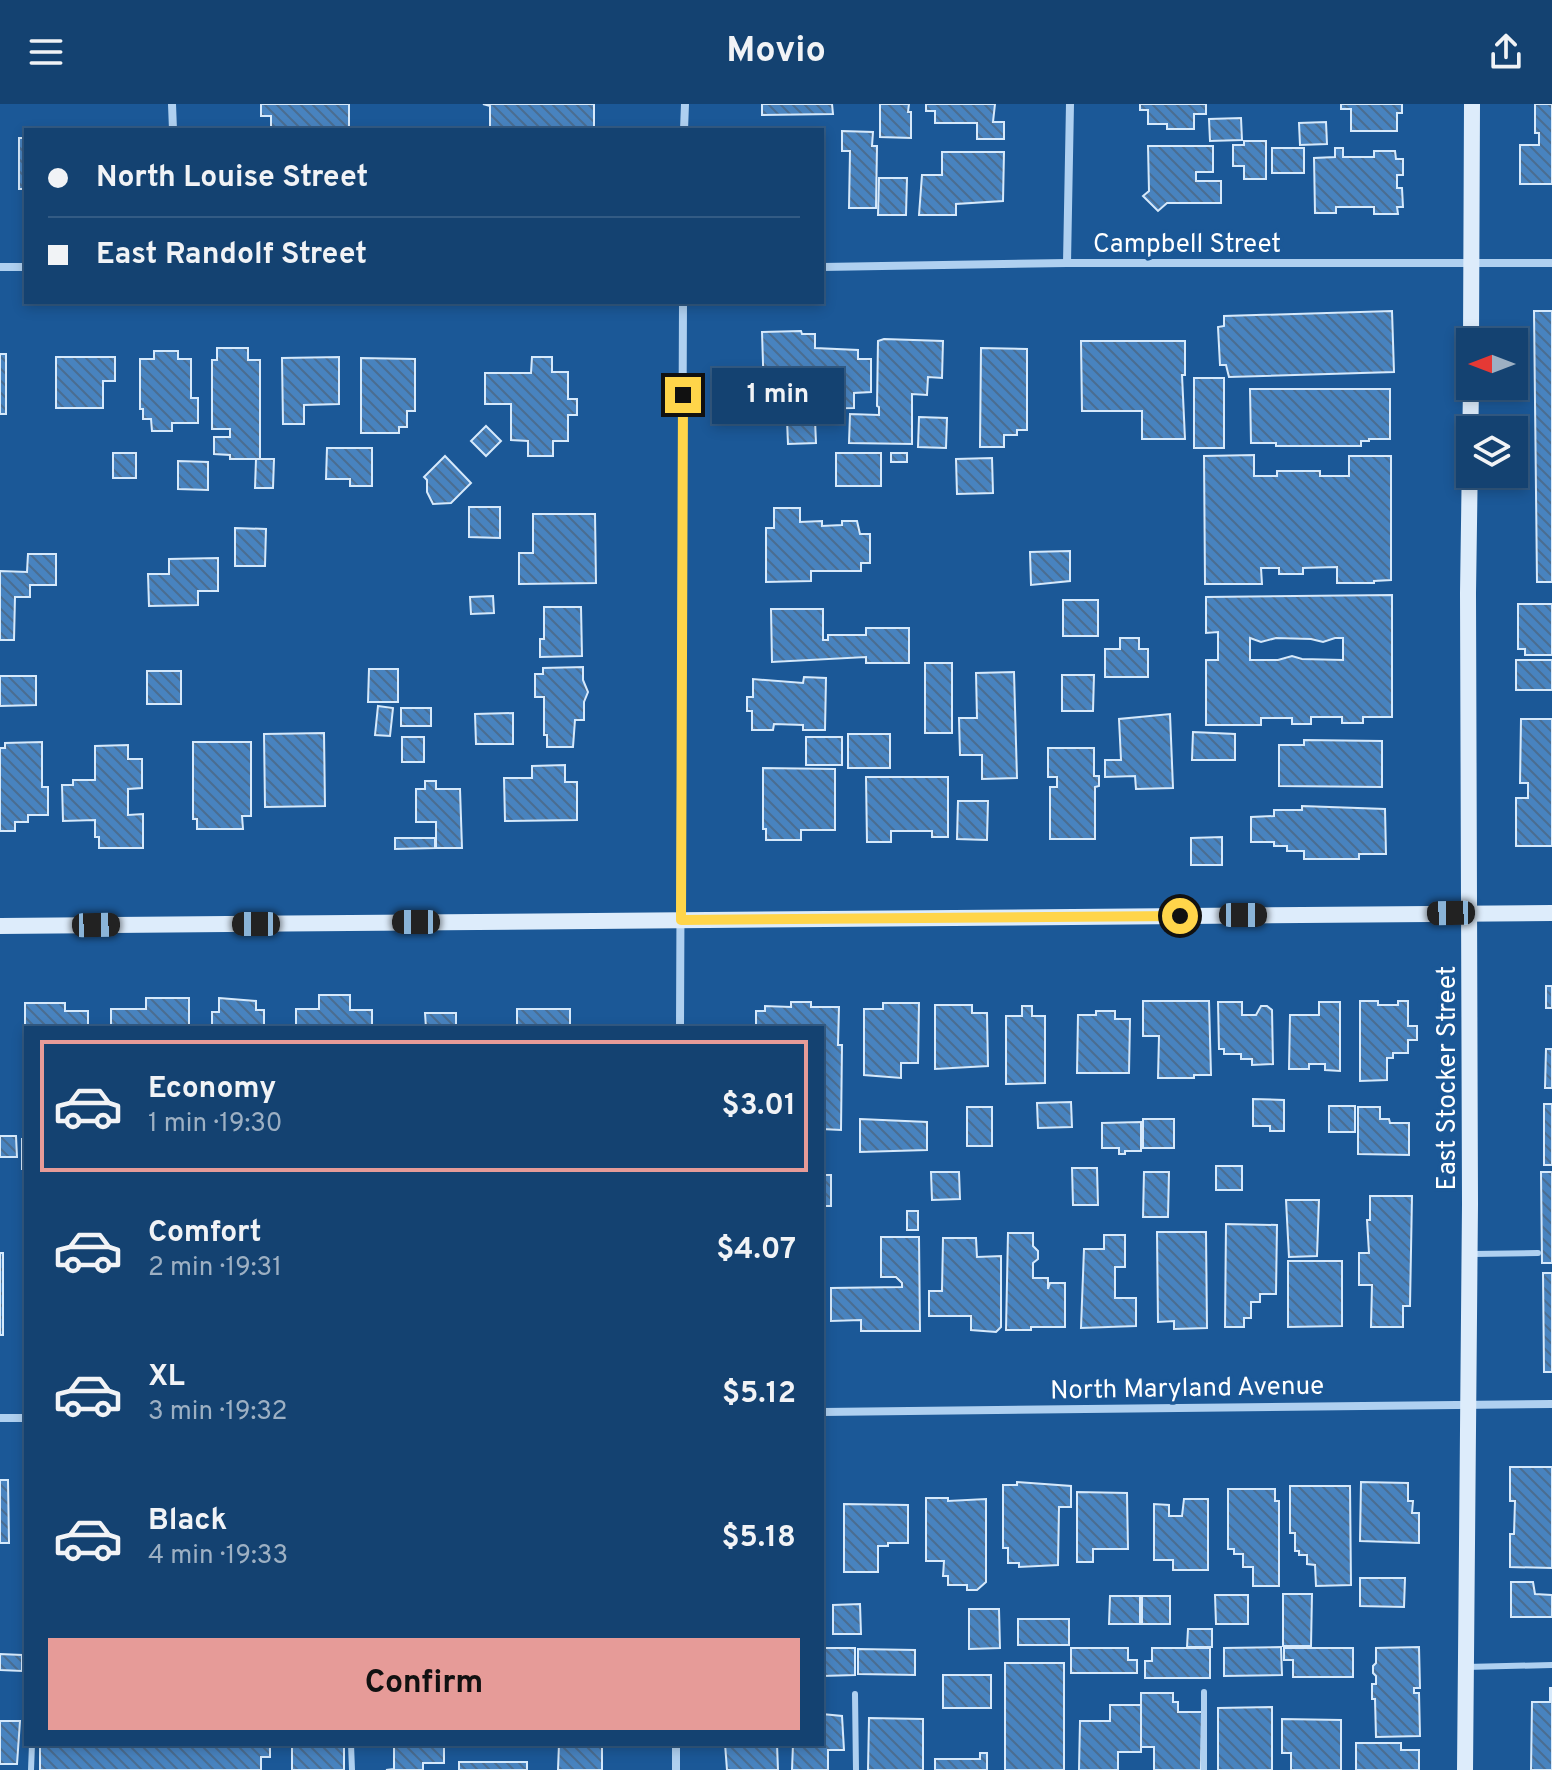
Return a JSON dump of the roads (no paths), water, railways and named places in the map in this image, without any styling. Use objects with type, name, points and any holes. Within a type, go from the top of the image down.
[{"type":"street","points":[[172,104],[173,128]]},
{"type":"street","points":[[684,128],[685,104]]},
{"type":"street","points":[[1067,263],[1070,104]]},
{"type":"street","points":[[1471,328],[1472,104]]},
{"type":"street","name":"Campbell Street","points":[[824,267],[1067,263],[1552,263]]},
{"type":"street","points":[[0,267],[24,267]]},
{"type":"street","points":[[680,1026],[683,304]]},
{"type":"street","name":"East Stocker Street","points":[[1465,1770],[1471,400]]},
{"type":"street","points":[[0,926],[1552,913]]},
{"type":"street","name":"North Maryland Avenue","points":[[824,1412],[1552,1404]]},
{"type":"street","points":[[0,1418],[24,1418]]},
{"type":"street","points":[[676,1746],[676,1770]]},
{"type":"lane","points":[[1469,1254],[1538,1253]]},
{"type":"lane","points":[[1466,1667],[1552,1665]]},
{"type":"lane","points":[[1204,1692],[1204,1770]]},
{"type":"lane","points":[[855,1694],[856,1770]]},
{"type":"lane","points":[[31,1770],[32,1746]]},
{"type":"lane","points":[[351,1746],[352,1770]]}]
